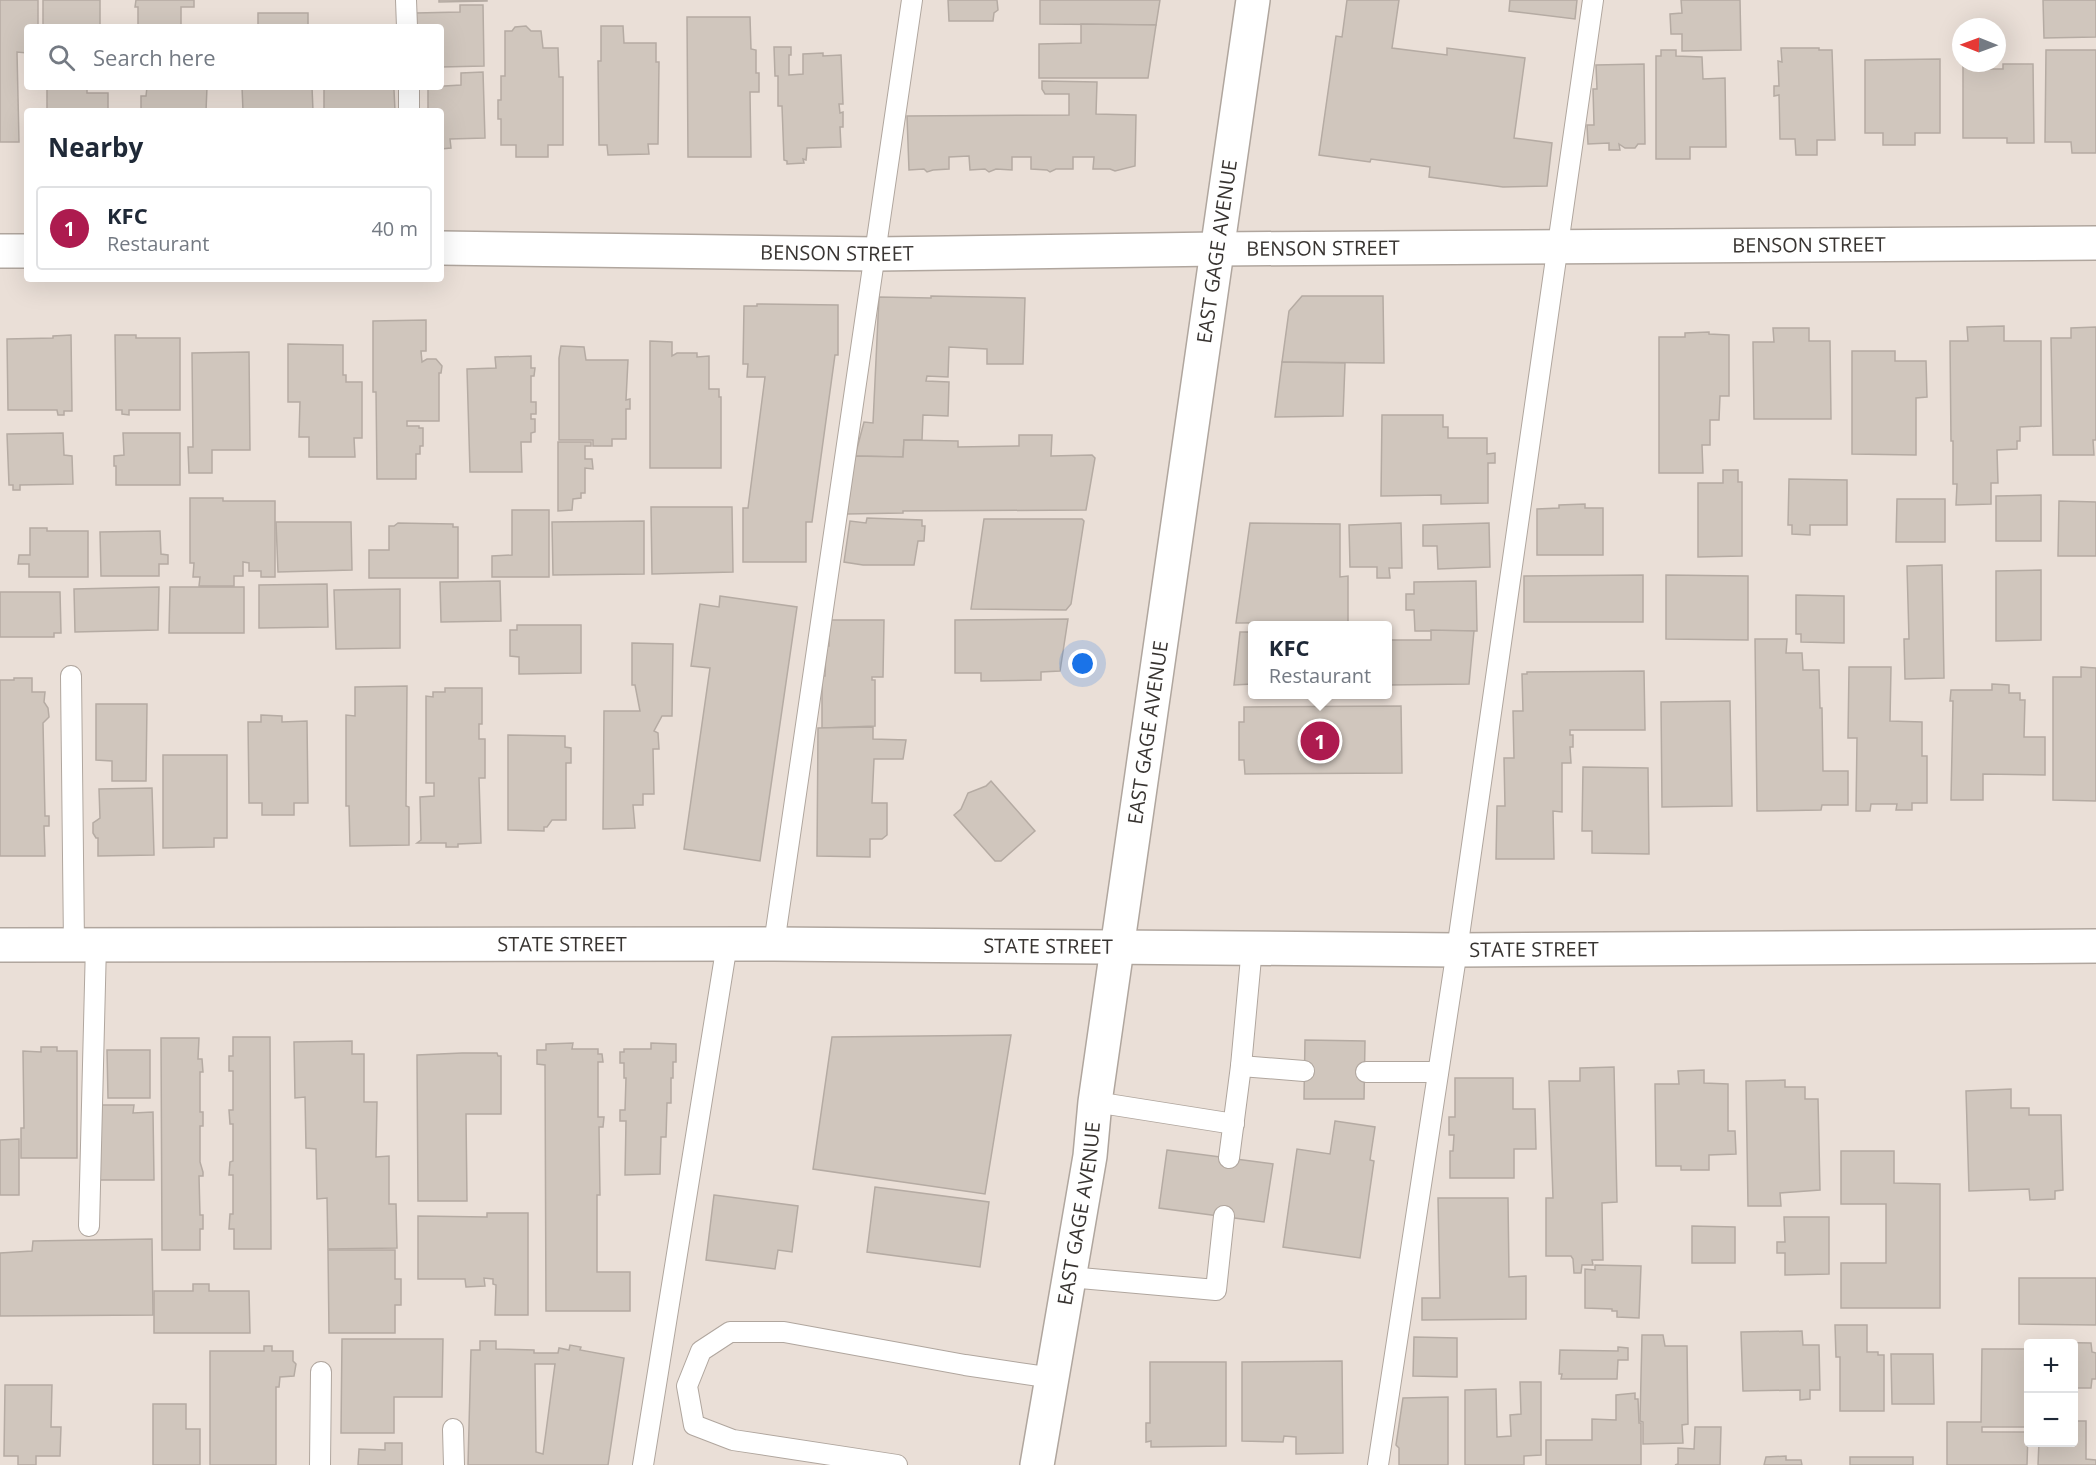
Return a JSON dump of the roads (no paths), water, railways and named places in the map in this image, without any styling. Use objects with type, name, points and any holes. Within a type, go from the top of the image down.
[{"type":"main road","name":"EAST GAGE AVENUE","points":[[1037,1465],[1090,1156],[1095,1102],[1253,0]]},
{"type":"main road","name":"BENSON STREET","points":[[444,248],[876,254],[1217,249],[2096,243]]},
{"type":"main road","points":[[0,251],[24,251]]},
{"type":"main road","name":"STATE STREET","points":[[0,945],[774,944],[1457,950],[2096,946]]},
{"type":"lane","points":[[406,0],[407,24]]},
{"type":"lane","points":[[774,944],[912,0]]},
{"type":"lane","points":[[1378,1465],[1457,950],[1593,0]]},
{"type":"lane","points":[[408,90],[409,108]]},
{"type":"lane","points":[[71,676],[85,945],[89,1226]]},
{"type":"lane","points":[[643,1465],[727,944]]},
{"type":"lane","points":[[1229,1158],[1241,1066],[1252,947]]},
{"type":"lane","points":[[1241,1066],[1304,1071]]},
{"type":"lane","points":[[1366,1072],[1438,1072]]},
{"type":"lane","points":[[1095,1102],[1234,1124]]},
{"type":"lane","points":[[1069,1277],[1216,1290],[1224,1216]]},
{"type":"lane","points":[[897,1465],[733,1440],[694,1425],[687,1386],[701,1351],[730,1332],[784,1332],[964,1365],[1053,1378]]},
{"type":"lane","points":[[320,1465],[321,1372]]},
{"type":"lane","points":[[453,1429],[454,1465]]},
{"type":"place","name":"KFC","points":[[1320,741]]}]
